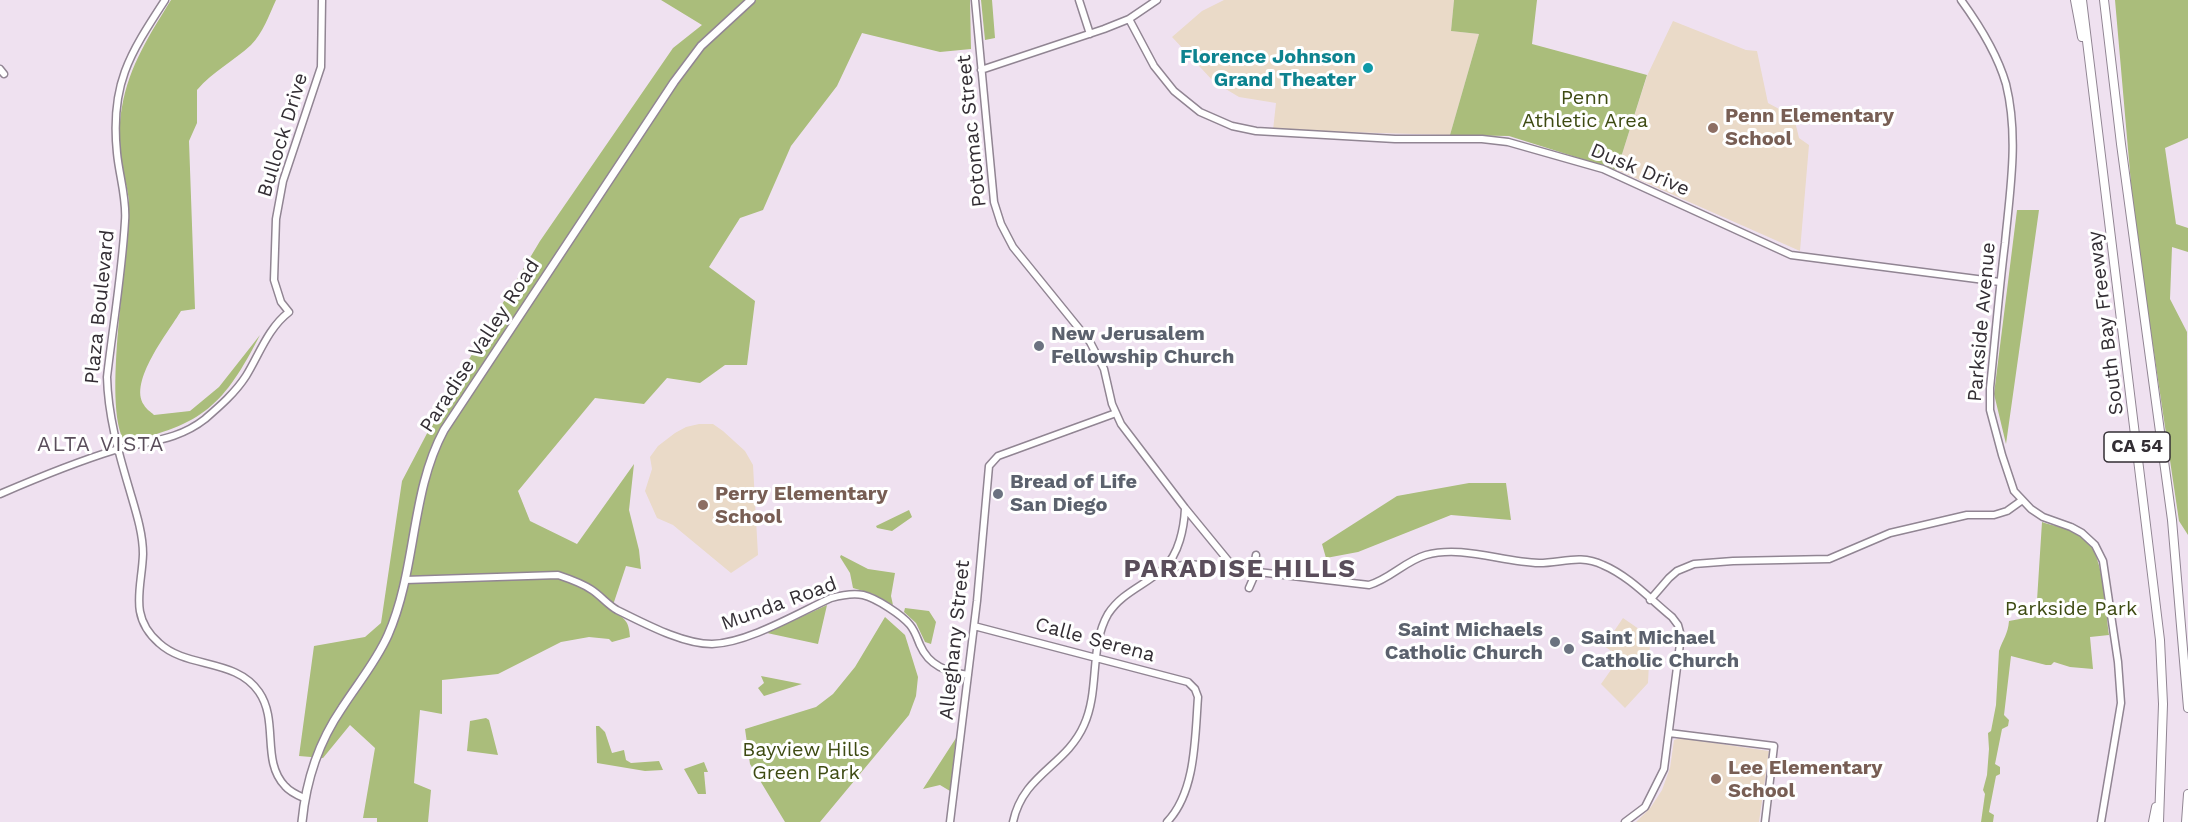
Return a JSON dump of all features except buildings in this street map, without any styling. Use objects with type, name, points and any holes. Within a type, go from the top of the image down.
[{"type":"highway","points":[[2075,0],[2095,100]]},
{"type":"highway","name":"South Bay Freeway","points":[[2082,0],[2160,640],[2163,704],[2159,822]]},
{"type":"highway","name":"South Bay Freeway","points":[[2105,1],[2121,144],[2171,510],[2188,708]]},
{"type":"highway","points":[[2186,822],[2188,794]]},
{"type":"highway","points":[[2153,822],[2161,795]]},
{"type":"main road","name":"Paradise Valley Road","points":[[302,822],[304,798],[321,742],[342,706],[378,655],[399,605],[423,483],[434,448],[674,82],[701,46],[752,0]]},
{"type":"street","name":"Plaza Boulevard","points":[[165,0],[135,45],[125,68],[116,109],[116,143],[126,218],[107,376],[109,409],[142,539],[143,555],[138,598],[141,618],[153,638],[168,650],[188,659],[243,676],[259,692],[269,715],[272,758],[276,774],[285,787],[304,798]]},
{"type":"street","name":"Bullock Drive","points":[[118,449],[153,443],[181,434],[202,421],[240,384],[273,328],[289,312],[281,302],[274,280],[276,216],[283,181],[321,67],[322,0]]},
{"type":"street","name":"Potomac Street","points":[[975,0],[994,202],[1001,224],[1013,248],[1090,342],[1104,369],[1121,424],[1185,508],[1235,568]]},
{"type":"street","points":[[1079,0],[1090,34]]},
{"type":"street","points":[[981,70],[1129,19],[1156,0]]},
{"type":"street","name":"Parkside Avenue","points":[[1961,0],[1997,58],[2005,82],[2012,119],[2012,169],[1990,386],[1990,410],[2008,475],[2021,501],[2043,517],[2082,533],[2095,545],[2103,561],[2118,662],[2121,704],[2101,822]]},
{"type":"street","name":"Dusk Drive","points":[[1129,19],[1154,66],[1173,91],[1200,112],[1232,126],[1256,131],[1395,139],[1482,139],[1508,142],[1603,170],[1780,252],[2000,282]]},
{"type":"street","name":"Alleghany Street","points":[[950,822],[974,626],[986,508],[987,471],[991,462],[998,456],[1116,413]]},
{"type":"street","points":[[0,494],[118,449]]},
{"type":"street","points":[[1650,600],[1677,571],[1694,564],[1829,559],[1890,532],[1967,515],[1994,515],[2007,511],[2021,501]]},
{"type":"street","points":[[1013,822],[1016,808],[1026,790],[1066,752],[1080,733],[1089,713],[1092,699],[1101,631],[1113,608],[1127,593],[1165,568],[1173,558],[1185,520],[1185,508]]},
{"type":"street","points":[[1216,567],[1220,561],[1221,552]]},
{"type":"street","points":[[1165,568],[1190,564],[1369,585],[1385,579],[1425,555],[1443,552],[1539,563],[1579,559],[1597,562],[1612,570],[1675,619],[1680,632],[1664,769],[1654,792],[1638,814],[1625,822]]},
{"type":"street","points":[[1249,588],[1257,572],[1256,555]]},
{"type":"street","name":"Munda Road","points":[[405,580],[558,575],[574,580],[591,589],[615,608],[673,635],[686,640],[711,644],[740,640],[831,598],[843,595],[864,596],[902,617],[911,626],[921,647],[934,664],[948,671],[968,675]]},
{"type":"street","name":"Calle Serena","points":[[974,626],[1188,682],[1195,688],[1198,697],[1187,789],[1180,806],[1167,822]]},
{"type":"street","points":[[1669,733],[1774,746],[1765,822]]},
{"type":"shaded area","points":[[1224,0],[1454,0],[1451,31],[1479,34],[1450,135],[1273,130],[1276,103],[1239,97],[1214,82],[1172,37],[1202,11]]},
{"type":"shaded area","name":"Penn Elementary School","points":[[1673,21],[1746,50],[1757,51],[1768,103],[1794,117],[1799,138],[1809,145],[1800,251],[1617,170],[1647,76]]},
{"type":"shaded area","name":"Perry Elementary School","points":[[713,424],[723,431],[745,451],[753,465],[758,555],[731,573],[673,525],[657,518],[645,491],[652,469],[650,457],[658,446],[686,427]]},
{"type":"shaded area","points":[[1623,618],[1649,636],[1650,642],[1648,683],[1625,708],[1601,684],[1620,657],[1604,646]]},
{"type":"shaded area","name":"Lee Elementary School","points":[[1680,738],[1769,751],[1759,822],[1636,822],[1651,807],[1662,790],[1670,768],[1674,740]]},
{"type":"green space","points":[[171,0],[276,0],[259,35],[251,45],[197,90],[197,123],[189,141],[195,309],[181,311],[152,357],[141,383],[141,395],[145,406],[154,415],[190,411],[219,387],[260,335],[235,379],[208,408],[174,428],[125,442],[118,424],[116,397],[118,328],[129,202],[120,157],[120,119],[125,92],[135,64]]},
{"type":"green space","points":[[661,0],[970,0],[971,49],[940,52],[862,33],[837,86],[791,146],[763,210],[740,218],[709,267],[755,301],[747,365],[725,365],[700,383],[667,378],[644,404],[595,398],[518,491],[530,521],[577,544],[634,464],[629,510],[639,550],[641,569],[626,566],[611,611],[625,621],[629,627],[630,637],[612,642],[609,639],[589,637],[561,642],[498,674],[442,680],[442,714],[420,710],[414,783],[431,790],[428,822],[377,822],[377,818],[363,818],[375,748],[350,725],[323,758],[299,756],[314,646],[365,637],[381,623],[402,481],[444,401],[540,241],[673,48],[702,25]]},
{"type":"green space","points":[[981,0],[992,0],[995,38],[985,40]]},
{"type":"green space","name":"Penn Athletic Area","points":[[1454,0],[1537,0],[1532,44],[1647,75],[1617,170],[1509,136],[1450,135],[1479,34],[1451,31]]},
{"type":"green space","points":[[2115,0],[2188,0],[2188,138],[2165,148],[2176,224],[2188,228],[2188,252],[2172,247],[2170,299],[2187,332],[2188,535],[2179,521],[2134,218]]},
{"type":"green space","points":[[2017,210],[2039,210],[2006,444],[1994,394]]},
{"type":"green space","points":[[1469,483],[1506,483],[1511,520],[1451,515],[1358,552],[1326,558],[1322,544],[1397,496]]},
{"type":"green space","points":[[909,510],[912,517],[892,531],[877,528],[876,526]]},
{"type":"green space","name":"Parkside Park","points":[[2042,522],[2079,533],[2094,551],[2105,595],[2109,635],[2090,637],[2093,669],[2070,667],[2054,662],[2046,665],[2011,656],[2004,715],[2009,720],[2008,726],[2002,729],[1995,764],[2000,767],[2000,774],[1996,776],[1989,812],[1994,815],[1993,822],[1981,822],[1985,794],[1983,790],[1987,775],[1988,733],[1991,731],[1996,705],[1999,651],[2009,621],[2036,616]]},
{"type":"green space","points":[[841,555],[868,569],[895,573],[891,596],[893,605],[873,594],[853,588],[850,573]]},
{"type":"green space","points":[[827,605],[818,644],[767,633]]},
{"type":"green space","points":[[905,608],[929,611],[936,622],[931,644],[925,642],[916,623],[904,612]]},
{"type":"green space","name":"Bayview Hills Green Park","points":[[885,617],[905,635],[918,677],[916,696],[909,715],[820,822],[785,822],[750,764],[745,729],[816,707],[833,694],[855,667]]},
{"type":"green space","points":[[761,676],[802,684],[764,696],[758,688],[764,683]]},
{"type":"green space","points":[[486,718],[489,720],[498,755],[467,751],[470,721]]},
{"type":"green space","points":[[596,726],[605,732],[612,753],[624,750],[626,760],[631,763],[659,761],[663,770],[645,771],[597,763]]},
{"type":"green space","points":[[956,738],[950,791],[940,785],[923,789]]},
{"type":"green space","points":[[704,762],[708,772],[704,772],[706,794],[698,794],[684,769]]},
{"type":"place","name":"Florence Johnson Grand Theater","points":[[1368,68]]},
{"type":"place","name":"Penn Elementary School","points":[[1713,128]]},
{"type":"place","name":"New Jerusalem Fellowship Church","points":[[1039,346]]},
{"type":"place","name":"Bread of Life San Diego","points":[[998,494]]},
{"type":"place","name":"Perry Elementary School","points":[[703,505]]},
{"type":"place","name":"Saint Michaels Catholic Church","points":[[1555,642]]},
{"type":"place","name":"Saint Michael Catholic Church","points":[[1569,649]]},
{"type":"place","name":"Lee Elementary School","points":[[1716,779]]},
{"type":"district","name":"ALTA VISTA","points":[[101,445]]},
{"type":"district","name":"PARADISE HILLS","points":[[1240,569]]}]
